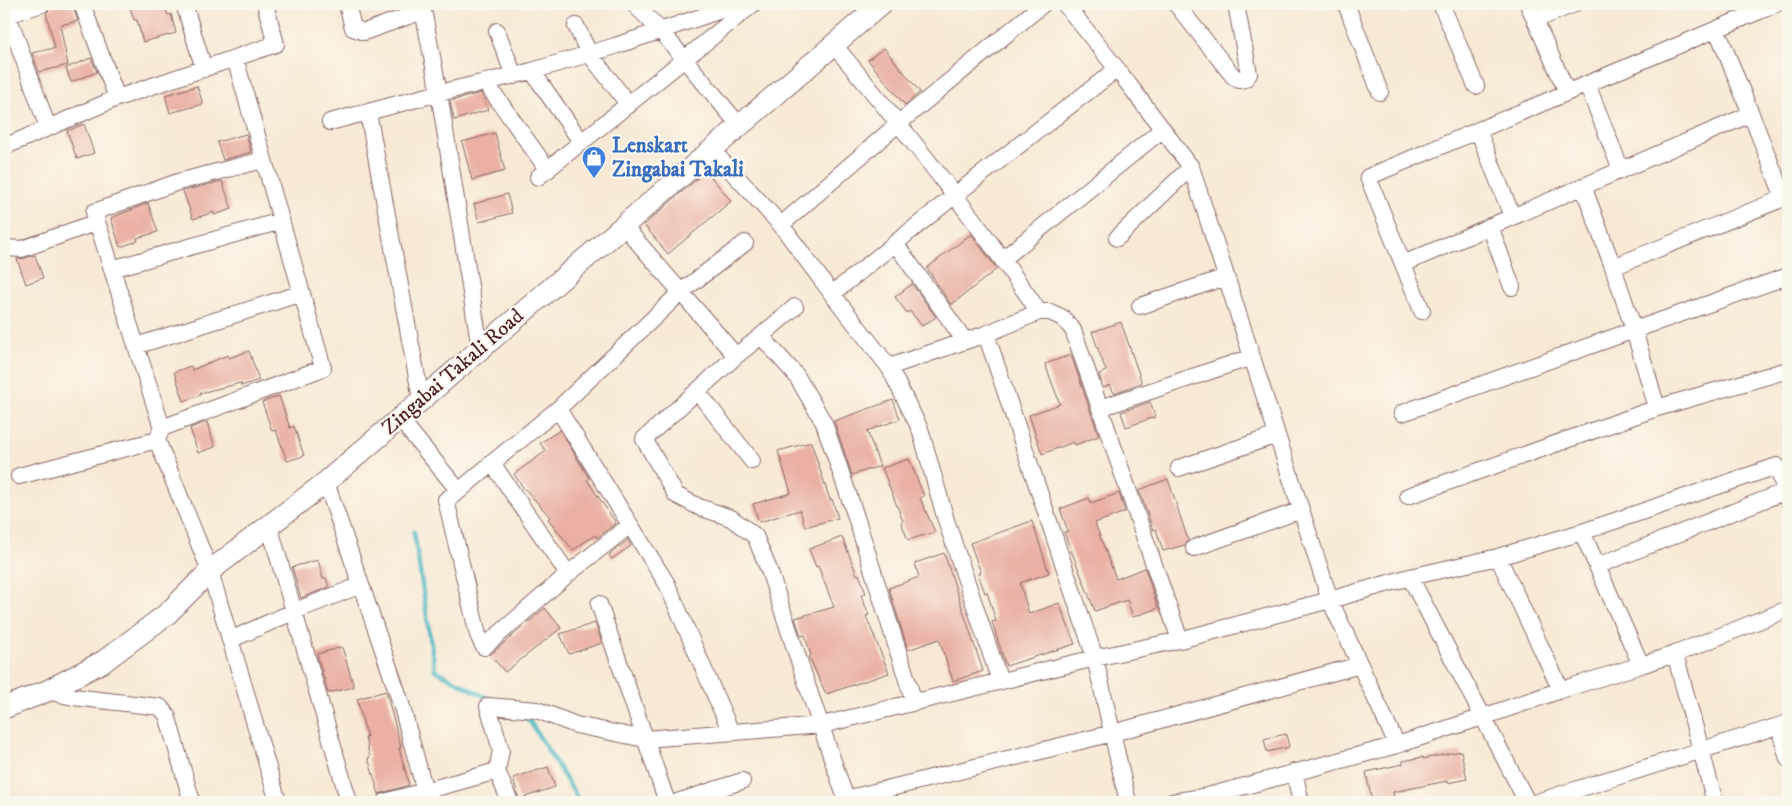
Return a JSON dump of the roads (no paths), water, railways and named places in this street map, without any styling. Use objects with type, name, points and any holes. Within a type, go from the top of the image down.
[{"type":"street","points":[[42,4],[5,12],[48,128]]},
{"type":"street","points":[[82,4],[117,98]]},
{"type":"street","points":[[184,4],[204,69]]},
{"type":"street","points":[[4,147],[117,98],[276,44],[265,4]]},
{"type":"street","points":[[347,4],[353,28],[364,32],[396,12],[424,15],[439,93],[480,348]]},
{"type":"street","points":[[634,4],[661,31],[739,125]]},
{"type":"street","points":[[330,122],[532,71],[661,31],[738,4]]},
{"type":"street","points":[[486,82],[543,174],[753,4]]},
{"type":"street","name":"Zingabai Takali Road","points":[[4,708],[47,691],[104,661],[167,614],[210,571],[326,482],[881,4]]},
{"type":"street","points":[[781,225],[899,123],[1043,4]]},
{"type":"street","points":[[1065,4],[1191,167],[1330,600],[1398,745]]},
{"type":"street","points":[[1176,4],[1233,76],[1239,80],[1245,79],[1250,74],[1236,4]]},
{"type":"street","points":[[1441,4],[1476,86]]},
{"type":"street","points":[[1528,4],[1567,92]]},
{"type":"street","points":[[1535,20],[1574,4]]},
{"type":"street","points":[[1351,5],[1380,92]]},
{"type":"street","points":[[1422,311],[1368,177],[1717,30],[1767,5]]},
{"type":"street","points":[[576,26],[590,54],[629,105]]},
{"type":"street","points":[[1613,267],[1786,197],[1717,30]]},
{"type":"street","points":[[497,31],[514,76]]},
{"type":"street","points":[[833,44],[899,123],[955,195],[1003,259],[1039,312]]},
{"type":"street","points":[[19,476],[159,434],[324,368],[235,58]]},
{"type":"street","points":[[832,294],[1117,69]]},
{"type":"street","points":[[532,71],[582,143]]},
{"type":"street","points":[[1587,84],[1621,170]]},
{"type":"street","points":[[368,112],[421,400]]},
{"type":"street","points":[[1403,264],[1751,114]]},
{"type":"street","points":[[1003,259],[1163,129]]},
{"type":"street","points":[[1478,130],[1512,216]]},
{"type":"street","points":[[711,149],[781,225],[832,294],[890,367],[920,429],[946,520],[1000,681]]},
{"type":"street","points":[[263,160],[178,182],[94,212],[136,346],[159,434],[210,571],[278,802]]},
{"type":"street","points":[[1118,238],[1191,167]]},
{"type":"street","points":[[1583,186],[1613,267],[1658,408]]},
{"type":"street","points":[[112,270],[281,221]]},
{"type":"street","points":[[4,248],[22,249],[97,222]]},
{"type":"street","points":[[623,225],[682,291],[736,356]]},
{"type":"street","points":[[1490,226],[1512,287]]},
{"type":"street","points":[[630,525],[568,574],[484,646],[478,635],[446,500],[558,409],[682,291],[745,243]]},
{"type":"street","points":[[895,243],[965,341]]},
{"type":"street","points":[[1402,414],[1788,276]]},
{"type":"street","points":[[1140,306],[1226,277]]},
{"type":"street","points":[[136,346],[302,293]]},
{"type":"street","points":[[795,307],[736,356],[644,439],[676,495],[699,507],[732,518],[755,536],[769,570],[808,691],[822,725],[847,800],[1113,733],[1360,665]]},
{"type":"street","points":[[890,367],[986,334],[1039,312],[1050,312],[1063,318],[1073,330],[1180,640]]},
{"type":"street","points":[[986,334],[1095,658],[1128,802]]},
{"type":"street","points":[[761,336],[796,376],[824,424],[856,517],[914,702]]},
{"type":"street","points":[[1100,408],[1252,357]]},
{"type":"street","points":[[1408,496],[1658,408],[1788,370]]},
{"type":"street","points":[[697,391],[752,461]]},
{"type":"street","points":[[558,409],[667,584],[731,732]]},
{"type":"street","points":[[400,418],[460,490]]},
{"type":"street","points":[[1179,468],[1277,435]]},
{"type":"street","points":[[492,463],[568,574]]},
{"type":"street","points":[[510,802],[497,771],[501,750],[488,706],[537,710],[576,725],[645,739],[822,725],[1095,658],[1180,640],[1410,577],[1498,556],[1582,532],[1783,464],[1787,496],[1597,566]]},
{"type":"street","points":[[326,482],[400,700],[427,797]]},
{"type":"street","points":[[1194,548],[1301,510]]},
{"type":"street","points":[[269,525],[349,802]]},
{"type":"street","points":[[1582,532],[1641,665]]},
{"type":"street","points":[[1498,556],[1561,690]]},
{"type":"street","points":[[1410,577],[1526,802]]},
{"type":"street","points":[[230,640],[295,611],[361,585]]},
{"type":"street","points":[[599,604],[667,802]]},
{"type":"street","points":[[1172,802],[1209,799],[1294,772],[1398,745],[1675,654],[1788,609]]},
{"type":"street","points":[[1675,654],[1715,802]]},
{"type":"street","points":[[47,691],[73,697],[160,706],[167,714],[192,802]]},
{"type":"street","points":[[1537,802],[1784,725],[1788,759]]},
{"type":"street","points":[[385,802],[427,797],[497,771]]},
{"type":"street","points":[[1294,772],[1301,802]]},
{"type":"street","points":[[677,802],[742,781]]},
{"type":"waterway","points":[[414,532],[435,670],[491,700]]},
{"type":"waterway","points":[[520,715],[529,720],[580,802]]},
{"type":"place","name":"Lenskart Zingabai Takali","points":[[594,179]]}]
